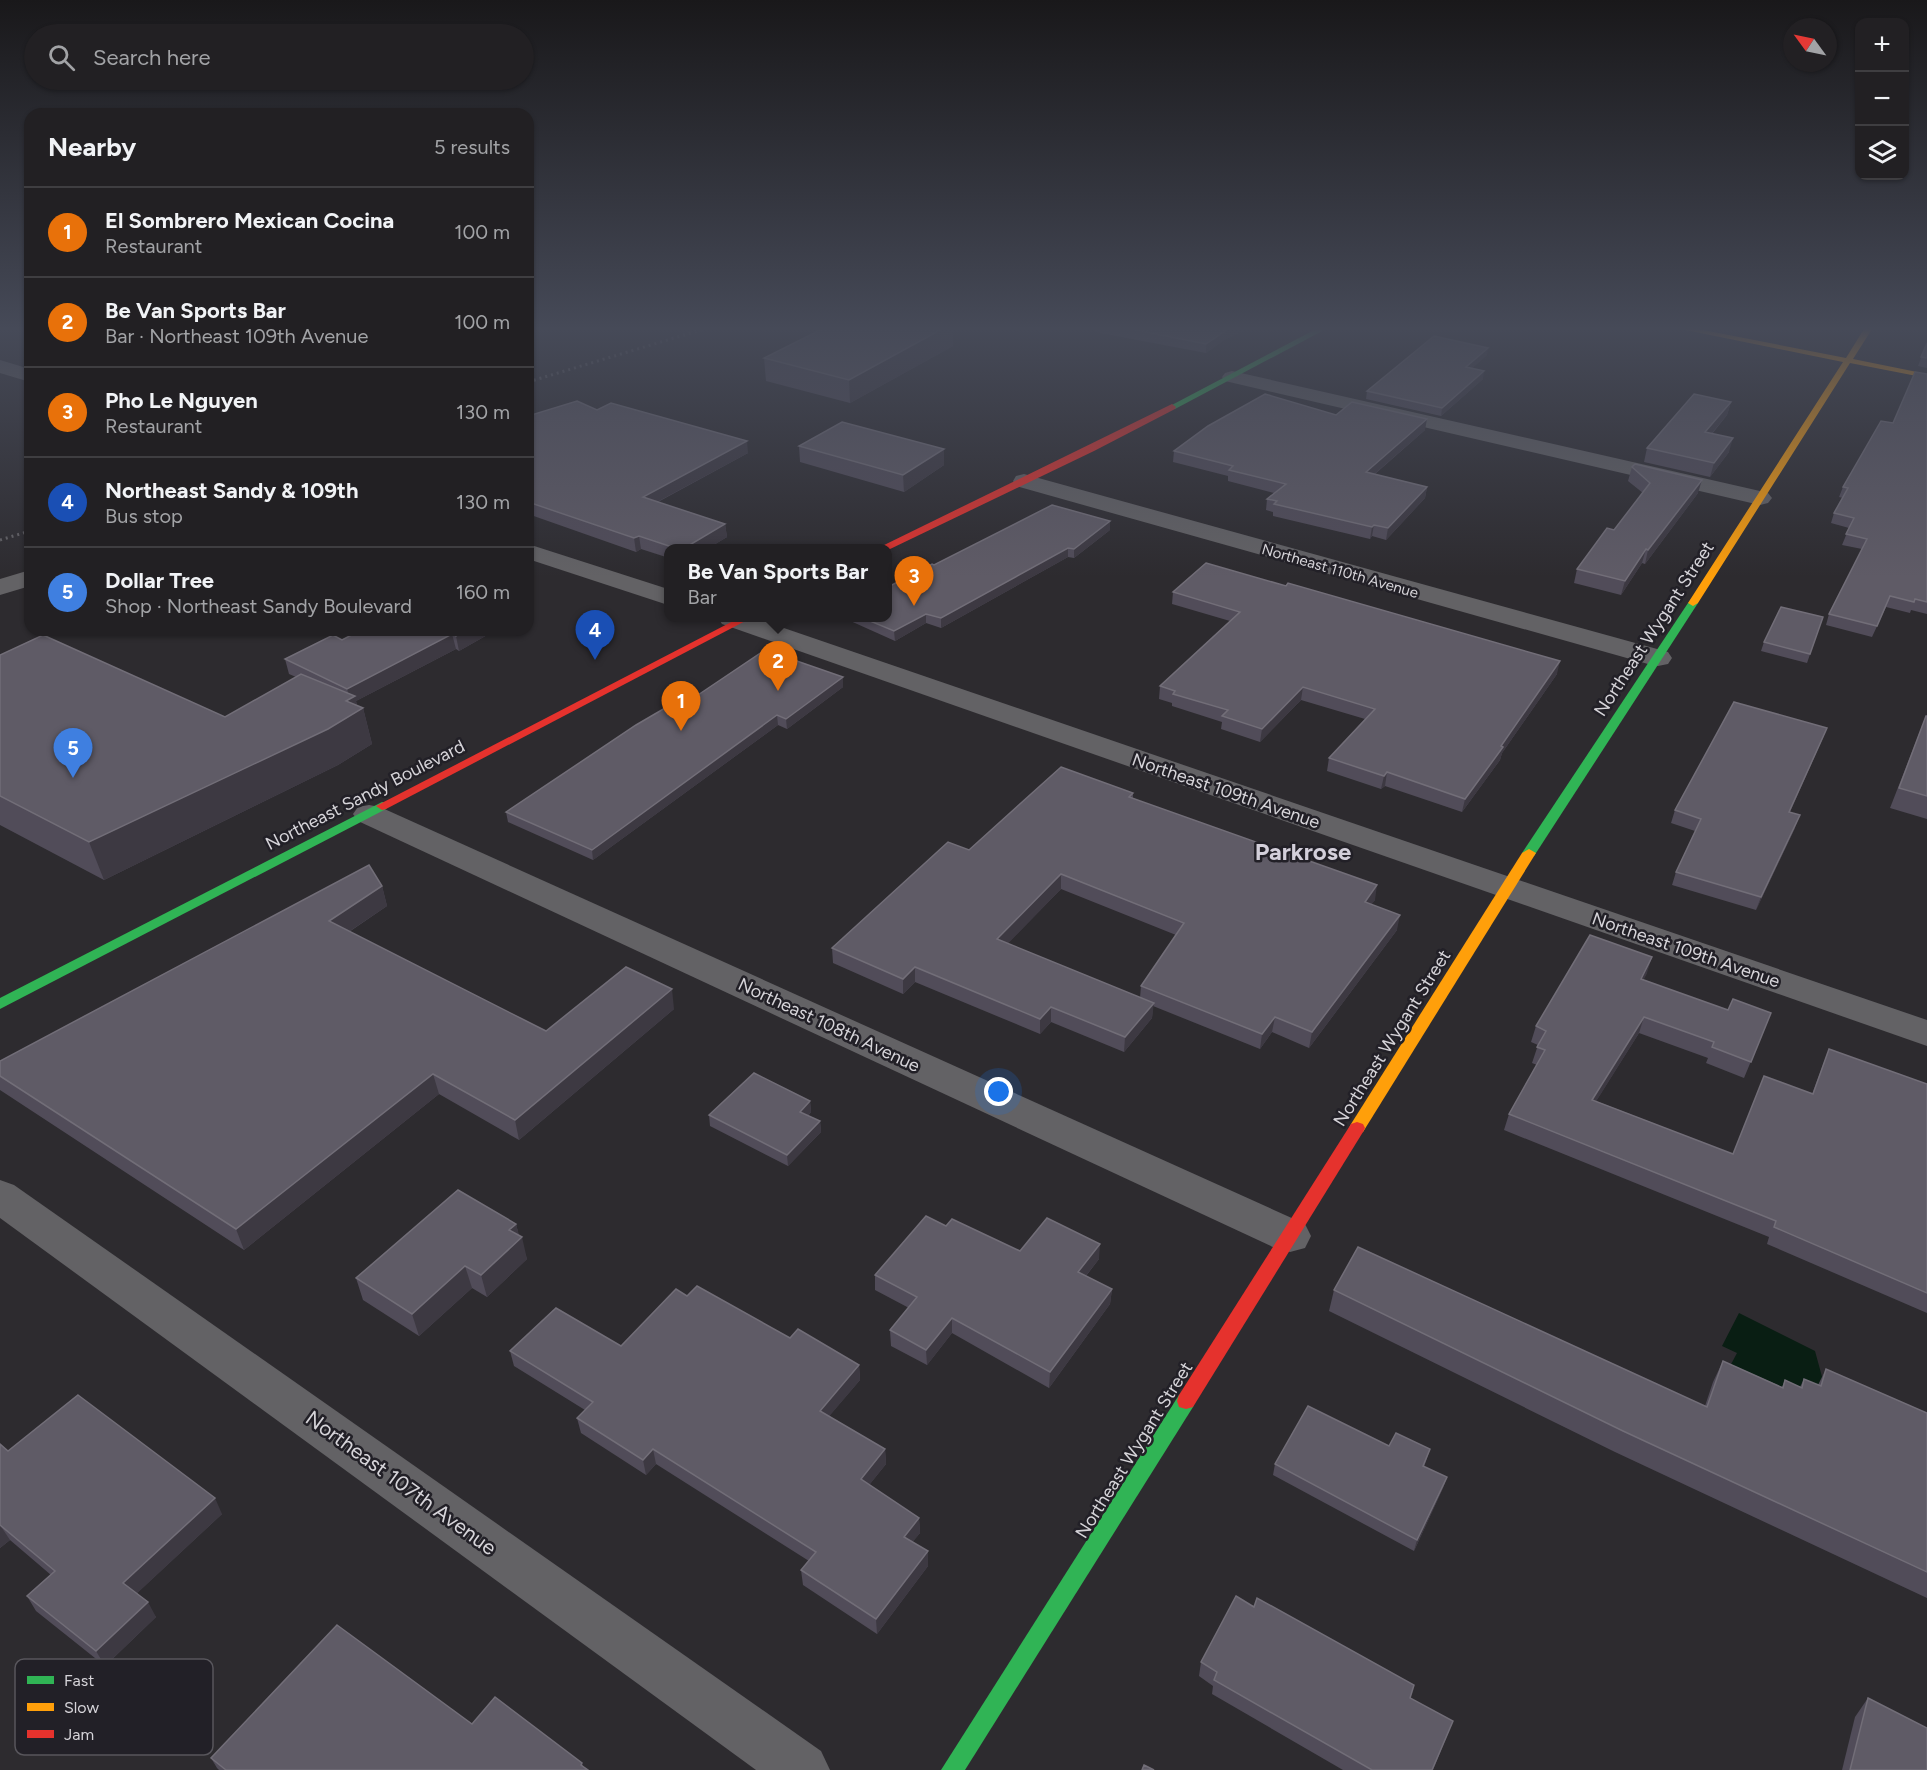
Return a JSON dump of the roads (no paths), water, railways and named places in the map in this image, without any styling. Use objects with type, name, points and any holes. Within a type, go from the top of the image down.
[{"type":"street","points":[[892,545],[1162,412]]},
{"type":"street","points":[[1383,412],[1760,498]]},
{"type":"street","name":"Northeast Wygant Street","points":[[952,1770],[1290,1236],[1506,889],[1658,658],[1815,412]]},
{"type":"street","name":"Northeast 110th Avenue","points":[[1023,481],[1658,658]]},
{"type":"street","points":[[534,553],[664,595]]},
{"type":"street","points":[[0,587],[24,580]]},
{"type":"street","name":"Northeast Sandy Boulevard","points":[[0,1004],[369,814],[733,622]]},
{"type":"street","name":"Northeast 109th Avenue","points":[[748,622],[1506,889],[1927,1033]]},
{"type":"street","name":"Northeast 108th Avenue","points":[[369,814],[1290,1236]]},
{"type":"street","name":"Northeast 107th Avenue","points":[[0,1196],[802,1770]]},
{"type":"railway","points":[[0,540],[24,533]]},
{"type":"place","name":"Pho Le Nguyen","points":[[914,606]]},
{"type":"place","name":"Northeast Sandy & 109th","points":[[595,660]]},
{"type":"place","name":"Be Van Sports Bar","points":[[778,691]]},
{"type":"place","name":"El Sombrero Mexican Cocina","points":[[681,731]]},
{"type":"place","name":"Dollar Tree","points":[[73,778]]},
{"type":"district","name":"Parkrose","points":[[1303,852]]}]
